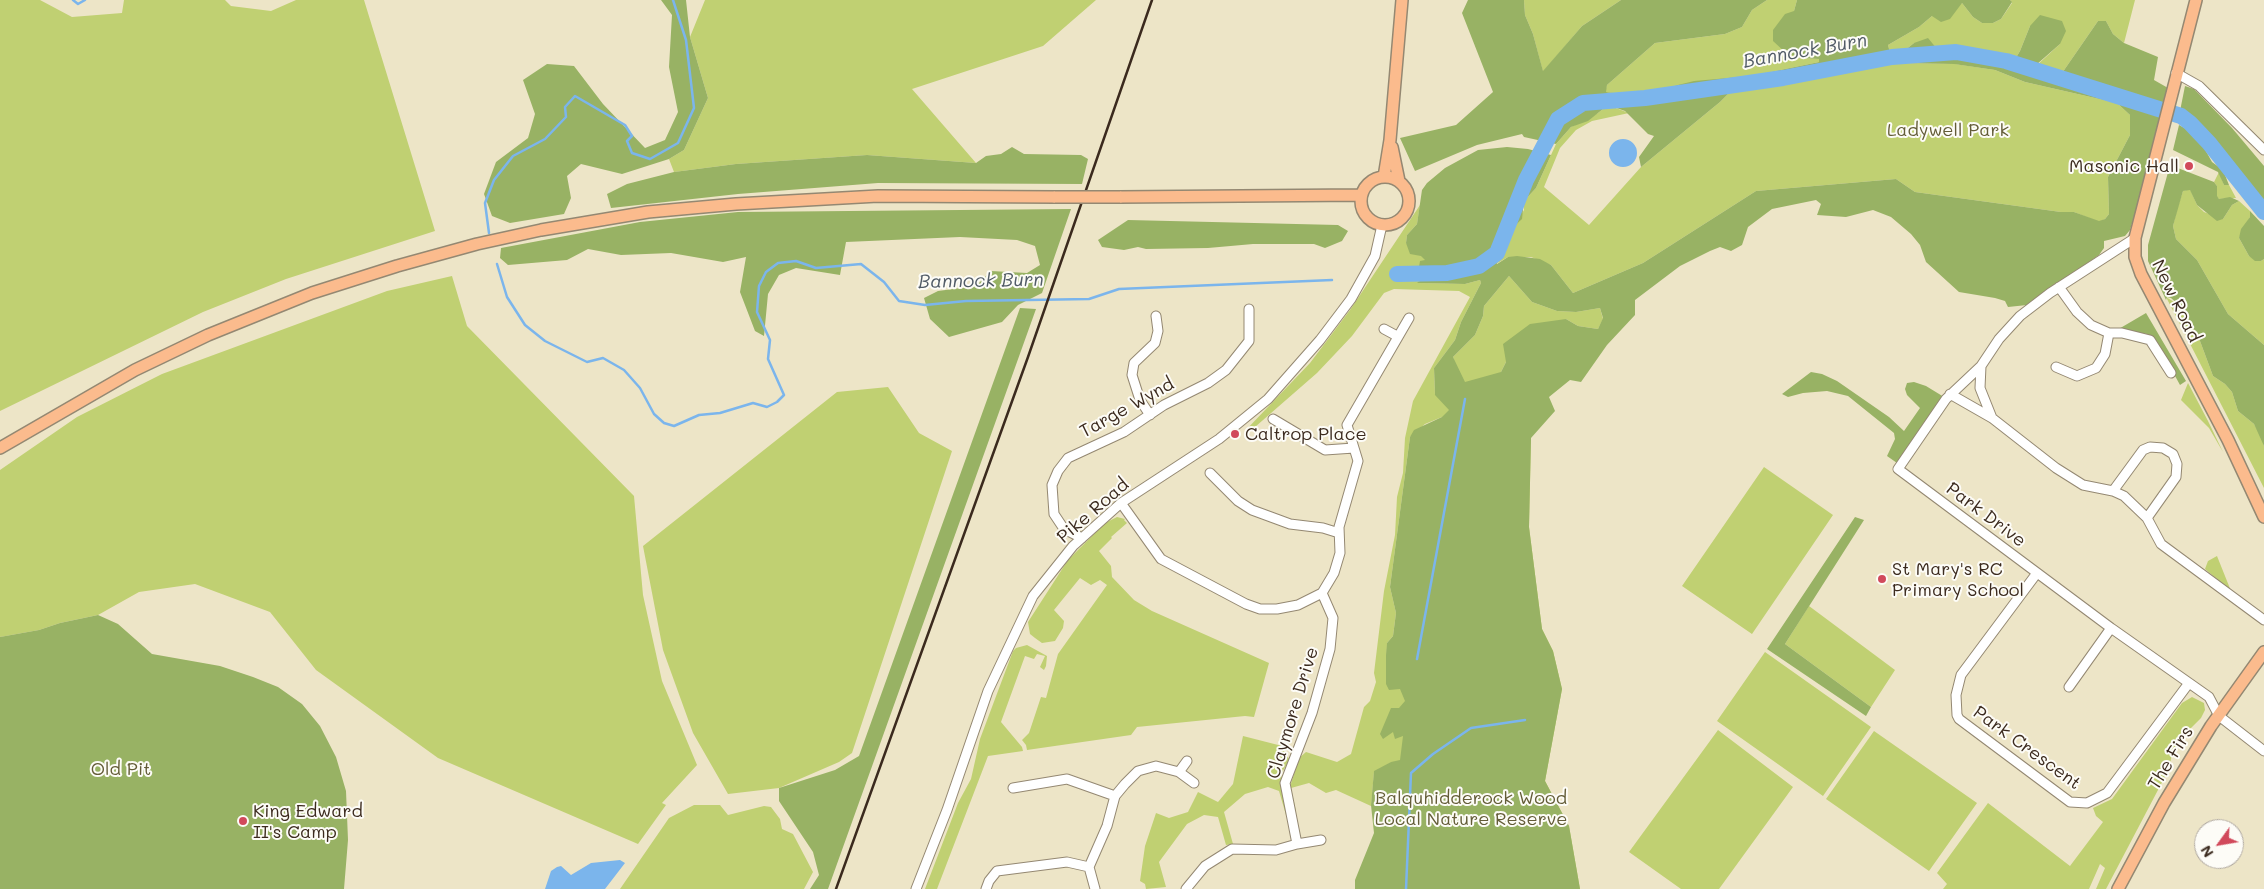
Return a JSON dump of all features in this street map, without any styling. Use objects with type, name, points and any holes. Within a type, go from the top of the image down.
[{"type":"main road","points":[[1384,176],[1390,140],[1402,0]]},
{"type":"main road","name":"New Road","points":[[2196,0],[2176,73],[2167,120],[2136,238],[2135,256],[2141,274],[2228,440],[2264,517]]},
{"type":"main road","points":[[1390,140],[1399,181],[1409,196],[1407,211],[1397,222],[1382,225],[1368,218],[1361,200],[1370,182],[1384,176],[1399,181]]},
{"type":"main road","points":[[0,448],[135,370],[208,335],[312,293],[397,266],[477,244],[542,230],[629,216],[736,204],[878,196],[1316,197],[1361,200]]},
{"type":"main road","name":"The Firs","points":[[2118,889],[2164,803],[2219,716],[2264,652]]},
{"type":"street","points":[[2176,73],[2199,86],[2264,150]]},
{"type":"street","name":"Pike Road","points":[[916,889],[947,810],[988,691],[1033,596],[1082,538],[1121,503],[1226,434],[1268,399],[1286,380],[1320,340],[1367,274],[1375,256],[1382,225]]},
{"type":"street","name":"Park Drive","points":[[2136,238],[2058,287],[2020,316],[1999,339],[1981,366],[1950,394],[1898,470],[2111,628],[2210,697],[2219,716]]},
{"type":"street","points":[[2058,287],[2077,312],[2091,325],[2109,333],[2122,333],[2150,340],[2171,373]]},
{"type":"street","name":"Targe Wynd","points":[[1082,538],[1064,529],[1054,514],[1052,485],[1058,470],[1068,458],[1124,432],[1164,404],[1208,383],[1226,370],[1249,341],[1249,309]]},
{"type":"street","points":[[1150,415],[1140,400],[1132,375],[1134,363],[1155,343],[1158,331],[1156,316]]},
{"type":"street","points":[[1121,503],[1161,559],[1246,604],[1260,609],[1277,609],[1298,605],[1322,593],[1334,573],[1340,553],[1339,528],[1358,461],[1347,425],[1409,318]]},
{"type":"street","points":[[1384,330],[1397,336]]},
{"type":"street","points":[[2056,367],[2077,376],[2096,368],[2105,354],[2109,333]]},
{"type":"street","points":[[1981,366],[1980,388],[1992,418]]},
{"type":"street","points":[[1950,394],[1992,418],[2056,468],[2084,485],[2113,491],[2134,504],[2147,518],[2161,544],[2264,620]]},
{"type":"street","points":[[1273,419],[1324,450],[1354,448]]},
{"type":"street","points":[[2113,491],[2143,450],[2150,447],[2163,448],[2174,454],[2177,464],[2176,477],[2147,518]]},
{"type":"street","points":[[1210,473],[1238,501],[1252,510],[1290,524],[1324,528],[1339,533]]},
{"type":"street","name":"Park Crescent","points":[[2037,574],[1961,675],[1956,695],[1957,715],[1959,719],[2070,802],[2087,803],[2107,793],[2189,683]]},
{"type":"street","name":"Claymore Drive","points":[[1297,844],[1285,783],[1312,713],[1330,649],[1333,618],[1322,593]]},
{"type":"street","points":[[2070,687],[2111,628]]},
{"type":"street","points":[[2219,716],[2264,751]]},
{"type":"street","points":[[1179,772],[1187,761]]},
{"type":"street","points":[[1095,889],[1090,866],[1106,826],[1115,796],[1138,771],[1156,766],[1179,772],[1194,784]]},
{"type":"street","points":[[1013,788],[1067,780],[1115,796]]},
{"type":"street","points":[[1189,888],[1205,866],[1232,849],[1276,850],[1321,840]]},
{"type":"street","points":[[986,889],[997,871],[1067,862],[1090,866]]},
{"type":"green space","points":[[0,0],[40,0],[72,17],[122,13],[124,0],[225,0],[231,6],[271,11],[296,0],[364,0],[435,231],[286,279],[203,312],[0,411]]},
{"type":"green space","points":[[661,0],[686,0],[690,37],[708,98],[684,150],[669,159],[622,174],[581,164],[567,176],[571,198],[564,214],[510,223],[492,216],[484,194],[496,162],[528,138],[535,114],[523,80],[547,64],[574,66],[603,104],[645,148],[665,140],[678,112],[669,67],[672,15]]},
{"type":"green space","points":[[705,0],[1096,0],[1043,46],[912,89],[976,163],[867,155],[736,164],[674,172],[669,159],[684,150],[708,98],[690,37]]},
{"type":"green space","points":[[1468,0],[1524,0],[1525,15],[1533,34],[1543,71],[1582,26],[1621,0],[1767,0],[1752,10],[1742,27],[1725,34],[1655,43],[1607,85],[1606,92],[1633,96],[1663,92],[1674,86],[1694,81],[1751,76],[1819,62],[1819,59],[1801,58],[1786,53],[1773,41],[1773,30],[1785,14],[1794,11],[1797,0],[2010,0],[2012,2],[2001,19],[1993,23],[1982,23],[1973,17],[1962,3],[1950,19],[1941,22],[1932,16],[1919,27],[1888,45],[1890,53],[1904,51],[1914,43],[1928,38],[1937,49],[1983,50],[2000,58],[2014,61],[2030,26],[2040,15],[2062,21],[2066,31],[2060,44],[2036,65],[2041,70],[2060,76],[2098,21],[2106,21],[2113,34],[2124,43],[2158,57],[2154,80],[2168,88],[2157,140],[2130,230],[2125,236],[2104,241],[2104,248],[2099,255],[2027,305],[2008,307],[2005,301],[1959,292],[1926,262],[1920,245],[1911,234],[1891,217],[1873,210],[1846,217],[1817,215],[1821,204],[1816,200],[1772,209],[1748,227],[1742,245],[1731,251],[1720,247],[1680,266],[1635,300],[1635,315],[1607,345],[1581,382],[1570,380],[1549,397],[1555,411],[1531,438],[1529,527],[1542,629],[1553,651],[1562,689],[1545,781],[1569,826],[1580,889],[1355,889],[1355,880],[1374,833],[1371,805],[1374,771],[1391,762],[1400,760],[1403,736],[1395,739],[1393,732],[1383,739],[1380,734],[1391,708],[1399,708],[1405,701],[1400,689],[1389,690],[1386,684],[1386,655],[1387,643],[1393,636],[1396,613],[1390,587],[1410,437],[1414,430],[1442,417],[1449,410],[1435,395],[1434,368],[1455,340],[1461,322],[1481,283],[1480,280],[1465,284],[1417,283],[1422,279],[1456,278],[1455,275],[1419,267],[1420,261],[1425,260],[1421,256],[1410,254],[1406,243],[1407,235],[1417,224],[1422,190],[1427,183],[1445,168],[1478,150],[1507,147],[1528,149],[1551,155],[1536,188],[1524,201],[1522,219],[1509,231],[1495,260],[1497,264],[1508,257],[1517,256],[1540,259],[1551,265],[1573,293],[1643,263],[1756,191],[1896,179],[1915,192],[2061,212],[2074,212],[2099,221],[2105,219],[2109,214],[2108,177],[2130,135],[2130,115],[2117,103],[2025,82],[1995,70],[1954,64],[1892,63],[1729,93],[1641,167],[1639,157],[1654,136],[1648,134],[1625,111],[1608,105],[1588,121],[1571,127],[1556,144],[1524,137],[1522,134],[1477,145],[1415,171],[1400,138],[1456,125],[1493,92],[1462,13]],"holes":[[[1509,276],[1532,302],[1557,311],[1576,312],[1600,308],[1603,318],[1598,329],[1578,326],[1566,319],[1530,324],[1503,344],[1506,362],[1501,372],[1465,382],[1453,357],[1475,335],[1483,316],[1484,306]]]},
{"type":"green space","points":[[1524,0],[1621,0],[1582,26],[1543,72],[1533,34],[1525,15]]},
{"type":"green space","points":[[1767,0],[1797,0],[1794,11],[1801,58],[1820,59],[1819,62],[1751,76],[1674,86],[1663,92],[1633,96],[1605,92],[1607,85],[1655,43],[1725,34],[1742,27],[1752,10]]},
{"type":"green space","points":[[2010,0],[2135,0],[2124,43],[2113,34],[2106,21],[2098,21],[2060,76],[2041,70],[2036,66],[2060,44],[2030,26],[2014,61],[2000,58],[1983,50],[1937,49],[1914,43],[1904,51],[1890,54],[1888,45],[1919,27],[1932,16],[1962,3],[1973,17],[1982,23],[1993,23],[2001,19],[2012,3]]},
{"type":"green space","name":"Ladywell Park","points":[[1892,63],[1955,64],[1995,70],[2025,82],[2117,103],[2130,115],[2130,135],[2108,177],[2109,214],[2099,222],[2074,212],[2061,212],[1915,192],[1896,179],[1756,191],[1643,263],[1573,293],[1551,265],[1531,257],[1508,257],[1496,264],[1498,251],[1524,210],[1524,201],[1536,188],[1556,144],[1571,127],[1598,113],[1608,105],[1629,113],[1592,121],[1576,130],[1560,148],[1544,187],[1589,225],[1641,167],[1729,93]]},
{"type":"green space","points":[[2185,86],[2194,89],[2232,128],[2264,166],[2264,206],[2199,126],[2180,111]]},
{"type":"green space","points":[[2179,125],[2197,135],[2212,162],[2223,170],[2229,185],[2224,185],[2218,172],[2173,150]]},
{"type":"green space","points":[[1012,147],[1024,154],[1081,155],[1088,159],[1082,184],[878,183],[738,194],[611,208],[607,194],[627,184],[674,172],[736,164],[867,155],[976,163],[986,156],[1001,154]]},
{"type":"green space","points":[[2170,165],[2214,182],[2217,186],[2217,196],[2219,199],[2230,197],[2239,201],[2232,205],[2223,219],[2217,221],[2197,205],[2190,190],[2183,191],[2173,226],[2176,239],[2197,260],[2228,314],[2264,345],[2264,446],[2254,424],[2238,411],[2232,392],[2225,384],[2213,376],[2200,341],[2179,305],[2171,298],[2167,297],[2166,300],[2148,261],[2148,245]]},
{"type":"green space","points":[[2219,172],[2224,185],[2229,185],[2236,198],[2219,199],[2216,196],[2217,186],[2214,182]]},
{"type":"green space","points":[[2190,189],[2197,205],[2204,212],[2223,219],[2232,205],[2239,201],[2250,211],[2250,217],[2239,238],[2249,256],[2261,261],[2264,259],[2264,345],[2228,314],[2197,260],[2176,239],[2173,226],[2177,209],[2183,191]]},
{"type":"green space","name":"Balquhidderock Wood Local Nature Reserve","points":[[1420,205],[1417,224],[1407,235],[1406,243],[1440,271],[1455,275],[1456,278],[1422,279],[1418,283],[1465,284],[1480,280],[1481,283],[1461,322],[1455,340],[1434,368],[1435,395],[1455,364],[1453,357],[1475,335],[1483,316],[1484,306],[1509,276],[1532,302],[1557,311],[1576,312],[1600,308],[1603,319],[1598,329],[1578,326],[1566,319],[1506,362],[1501,372],[1531,438],[1529,527],[1542,629],[1553,651],[1562,689],[1545,781],[1569,826],[1580,889],[1392,762],[1374,772],[1371,806],[1336,790],[1326,793],[1309,783],[1291,788],[1296,811],[1294,810],[1289,790],[1299,758],[1306,752],[1337,762],[1351,754],[1364,707],[1370,701],[1376,682],[1374,673],[1384,591],[1395,535],[1397,497],[1403,473],[1405,438],[1413,401],[1470,297],[1459,291],[1394,289],[1384,293],[1352,336],[1317,373],[1247,434],[1245,431],[1310,363],[1350,310]],"holes":[[[1442,417],[1386,684],[1387,643],[1393,636],[1396,613],[1390,587],[1410,437],[1425,424]]]},
{"type":"green space","points":[[1071,209],[1042,293],[1018,305],[1002,322],[949,337],[930,319],[924,298],[938,291],[976,286],[991,271],[1027,273],[1040,265],[1035,246],[1017,240],[960,237],[846,242],[840,275],[796,268],[779,275],[768,294],[764,336],[755,331],[740,292],[746,257],[723,262],[671,253],[621,255],[588,249],[567,260],[508,265],[500,258],[501,248],[640,222],[738,212]]},
{"type":"green space","points":[[2250,211],[2264,226],[2264,259],[2261,261],[2255,261],[2249,256],[2239,238],[2241,229],[2250,217]]},
{"type":"green space","points":[[1128,220],[1338,225],[1348,231],[1342,241],[1325,248],[1314,244],[1253,244],[1208,248],[1146,249],[1138,247],[1124,250],[1102,247],[1098,240]]},
{"type":"green space","points":[[452,276],[467,326],[634,496],[643,595],[662,681],[697,765],[662,803],[666,805],[638,844],[438,758],[316,670],[270,612],[195,584],[139,592],[98,615],[60,623],[39,630],[0,637],[0,470],[77,417],[162,374],[387,291]]},
{"type":"green space","points":[[2166,297],[2179,305],[2200,341],[2213,376],[2225,384],[2232,392],[2238,411],[2254,424],[2262,438],[2264,446],[2264,488]]},
{"type":"green space","points":[[1020,308],[1036,309],[828,889],[810,889],[819,875],[813,852],[779,801],[779,788],[835,770],[859,756]]},
{"type":"green space","points":[[2146,313],[2186,381],[2180,385],[2157,343],[2147,334],[2117,330]]},
{"type":"green space","points":[[1811,372],[1822,374],[1837,381],[1889,417],[1904,431],[1920,408],[1907,395],[1905,389],[1907,383],[1914,382],[1926,386],[1944,397],[1897,463],[1887,456],[1895,439],[1894,433],[1848,396],[1827,391],[1803,393],[1788,397],[1782,394]]},
{"type":"green space","points":[[2188,383],[2223,452],[2209,428],[2181,400]]},
{"type":"green space","points":[[888,387],[919,433],[952,451],[852,753],[839,762],[779,788],[728,794],[693,733],[663,650],[643,546],[837,392]]},
{"type":"green space","points":[[1764,467],[1833,515],[1752,634],[1682,586]]},
{"type":"green space","points":[[1117,517],[1125,519],[1127,523],[1099,551],[1111,566],[1112,577],[1134,600],[1152,611],[1269,663],[1254,717],[1245,716],[1137,727],[1131,735],[1027,750],[1022,740],[1029,733],[1041,697],[1046,698],[1058,654],[1107,585],[1100,580],[1091,585],[1080,578],[1054,610],[1064,621],[1063,628],[1055,641],[1042,643],[1030,634],[1028,622],[1068,560],[1105,523]]},
{"type":"green space","points":[[1855,517],[1864,520],[1785,644],[1871,707],[1866,716],[1767,649]]},
{"type":"green space","points":[[2217,556],[2231,591],[2205,569],[2208,561]]},
{"type":"green space","points":[[1809,606],[1895,670],[1871,707],[1785,644]]},
{"type":"green space","name":"Old Pit","points":[[98,615],[118,624],[152,654],[220,666],[253,677],[278,687],[302,704],[320,726],[336,757],[346,791],[348,840],[344,889],[0,889],[0,637],[39,630],[60,623]]},
{"type":"green space","points":[[1027,645],[1047,656],[1046,666],[1044,670],[1040,667],[1045,656],[1037,654],[1034,659],[1025,656],[1001,722],[1022,747],[1023,751],[988,756],[937,889],[925,889],[958,803],[971,779],[980,739],[1013,651],[1016,648]]},
{"type":"green space","points":[[1765,652],[1871,727],[1823,796],[1717,721]]},
{"type":"green space","points":[[2192,697],[2204,703],[2205,710],[2201,718],[2189,730],[2172,754],[2169,769],[2106,889],[2096,889],[2105,868],[2100,864],[2089,889],[1943,889],[1947,884],[1937,873],[1988,803],[2070,866],[2103,822],[2096,816],[2093,808],[2112,799],[2182,703]]},
{"type":"green space","points":[[1718,730],[1793,787],[1719,889],[1681,889],[1629,852]]},
{"type":"green space","points":[[1874,731],[1977,803],[1929,871],[1826,799]]},
{"type":"green space","points":[[1243,736],[1286,747],[1283,754],[1290,759],[1281,774],[1288,811],[1286,815],[1279,791],[1268,787],[1245,794],[1224,812],[1233,844],[1226,845],[1218,817],[1204,815],[1187,824],[1159,862],[1166,887],[1146,889],[1145,884],[1140,881],[1145,846],[1156,813],[1169,818],[1188,812],[1198,792],[1218,802],[1233,784]]},
{"type":"green space","points":[[694,805],[720,805],[728,815],[764,806],[771,807],[780,819],[782,829],[793,834],[813,872],[804,889],[620,889],[669,818]]},
{"type":"water","points":[[1623,139],[1633,143],[1637,153],[1633,163],[1623,167],[1613,163],[1609,153],[1613,143]]},
{"type":"water","points":[[620,860],[625,863],[605,889],[545,889],[551,871],[557,867],[561,866],[571,875],[591,863]]},
{"type":"waterway","name":"Bannock Burn","points":[[73,0],[78,4],[85,0]]},
{"type":"waterway","name":"Bannock Burn","points":[[489,233],[485,203],[494,180],[513,156],[545,139],[566,117],[565,107],[575,96],[625,125],[632,136],[627,141],[632,153],[650,159],[678,143],[694,108],[686,40],[673,0]]},
{"type":"waterway","name":"Bannock Burn","points":[[1397,274],[1447,273],[1479,266],[1497,253],[1526,180],[1558,119],[1583,103],[1645,98],[1783,78],[1892,57],[1956,52],[2006,61],[2181,116],[2209,143],[2264,212]]},
{"type":"waterway","name":"Bannock Burn","points":[[497,264],[507,297],[525,325],[545,341],[587,362],[603,358],[624,370],[640,388],[654,414],[664,423],[674,426],[699,415],[720,413],[753,403],[767,407],[777,402],[784,395],[768,359],[770,340],[757,312],[759,286],[766,272],[778,263],[796,261],[816,268],[861,264],[884,282],[899,301],[925,305],[966,301],[1089,299],[1119,289],[1332,280]]},
{"type":"waterway","points":[[1417,659],[1465,399]]},
{"type":"waterway","points":[[1406,889],[1411,773],[1433,754],[1471,728],[1525,720]]},
{"type":"railway","points":[[836,889],[1028,357],[1152,0]]},
{"type":"place","name":"Masonic Hall","points":[[2189,166]]},
{"type":"place","name":"Caltrop Place","points":[[1235,434]]},
{"type":"place","name":"St Mary's RC Primary School","points":[[1882,579]]},
{"type":"place","name":"King Edward II's Camp","points":[[243,821]]}]
